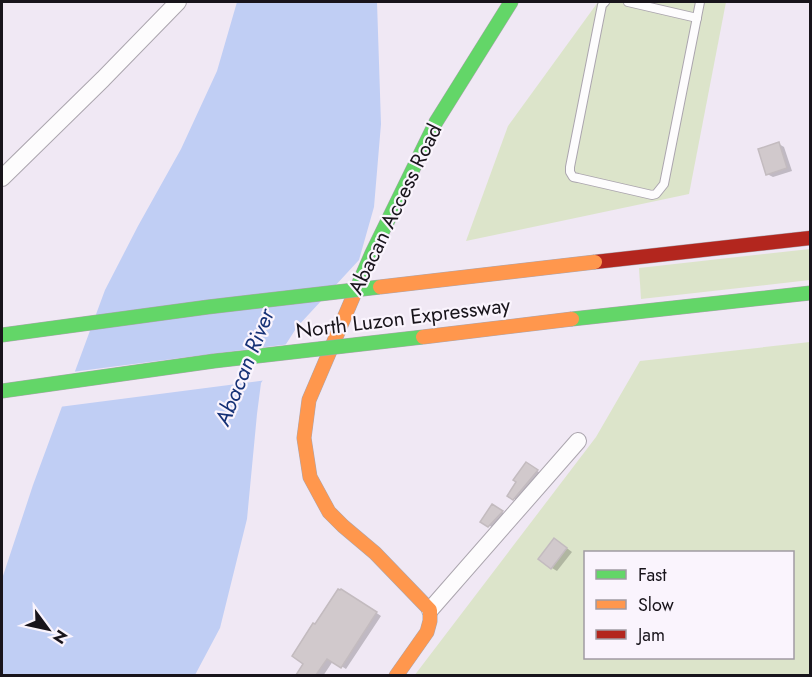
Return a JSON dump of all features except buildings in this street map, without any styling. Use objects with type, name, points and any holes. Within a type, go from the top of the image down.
[{"type":"main road","name":"Abacan Access Road","points":[[430,610],[375,553],[329,512],[310,477],[304,438],[309,400],[372,253],[436,122],[511,2]]},
{"type":"main road","name":"North Luzon Expressway","points":[[2,335],[208,307],[810,238]]},
{"type":"main road","name":"North Luzon Expressway","points":[[2,391],[214,361],[810,293]]},
{"type":"main road","points":[[396,675],[427,633],[430,610]]},
{"type":"street","points":[[2,178],[178,2]]},
{"type":"street","points":[[430,610],[578,441]]},
{"type":"lane","points":[[605,2],[602,5],[570,172],[573,177],[652,195],[656,194],[664,184],[700,2]]},
{"type":"lane","points":[[628,2],[644,3],[697,18]]},
{"type":"green space","points":[[598,2],[726,2],[689,194],[466,241],[508,126]]},
{"type":"green space","points":[[810,249],[810,280],[641,299],[639,268]]},
{"type":"green space","points":[[810,342],[810,675],[414,676],[596,437],[640,361]]},
{"type":"water","name":"Abacan River","points":[[237,2],[377,2],[381,124],[374,207],[359,260],[297,327],[261,383],[247,519],[220,628],[195,675],[2,676],[2,579],[33,485],[105,290],[181,149],[217,71]]},
{"type":"pier","points":[[290,344],[267,380],[59,407],[72,372]]},
{"type":"traffic: fast","points":[[356,290],[436,122],[511,2]]},
{"type":"traffic: fast","points":[[2,335],[208,307],[380,287]]},
{"type":"traffic: fast","points":[[572,319],[810,293]]},
{"type":"traffic: fast","points":[[2,391],[214,361],[423,337]]},
{"type":"traffic: slow","points":[[380,287],[595,262]]},
{"type":"traffic: slow","points":[[356,290],[309,400],[304,438],[310,477],[329,512],[375,553],[430,610],[427,632],[396,676]]},
{"type":"traffic: slow","points":[[423,337],[572,319]]},
{"type":"traffic: jam","points":[[595,262],[810,238]]}]
